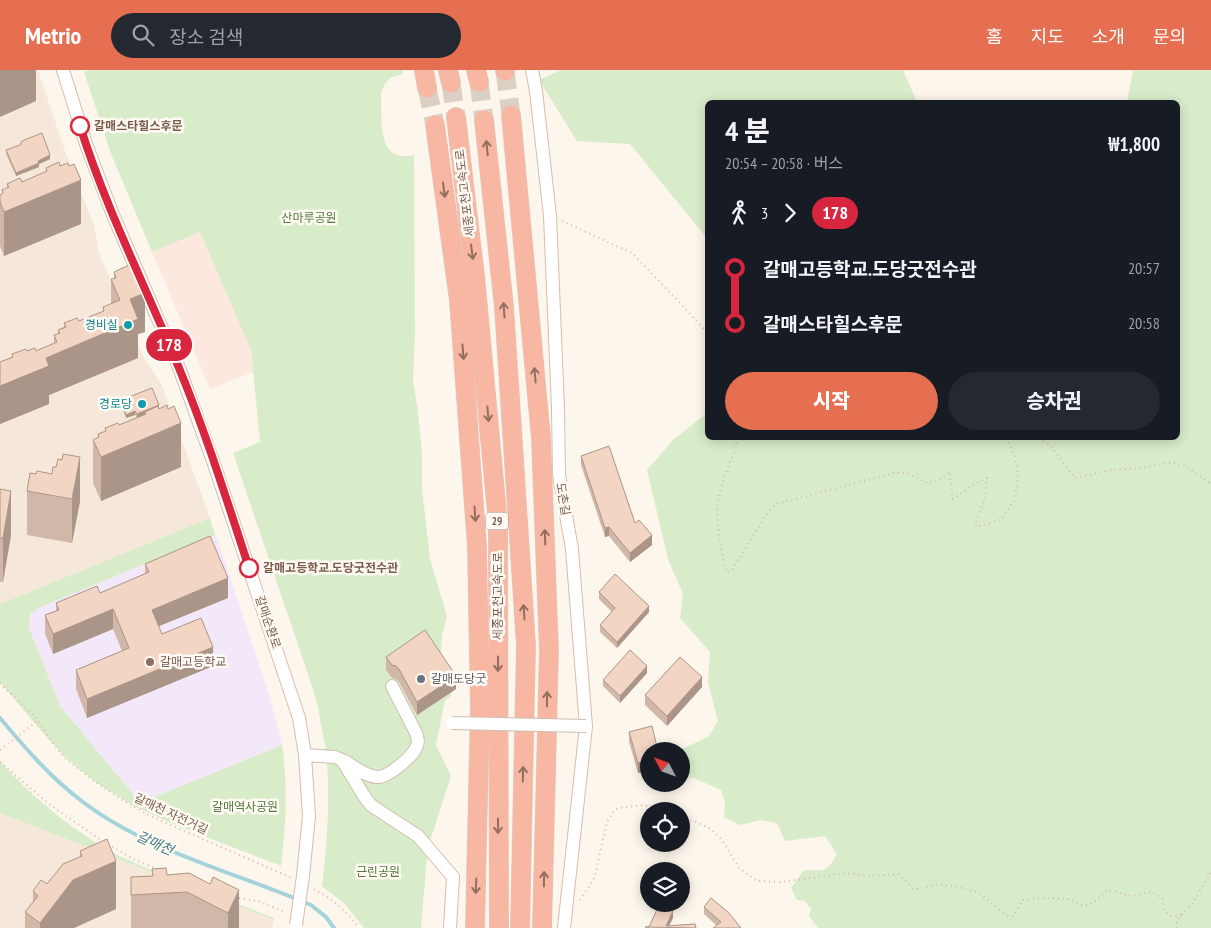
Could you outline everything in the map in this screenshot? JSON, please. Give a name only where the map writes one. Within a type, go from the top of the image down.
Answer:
[{"type":"highway","points":[[511,116],[541,438],[548,651],[542,928]]},
{"type":"highway","name":"세종포천고속도로","points":[[456,117],[475,276],[498,524],[498,928]]},
{"type":"highway","name":"세종포천고속도로","points":[[484,120],[504,307],[526,645],[520,928]]},
{"type":"highway","points":[[435,125],[459,300],[477,547],[480,707],[474,928]]},
{"type":"street","name":"갈매순환로","points":[[63,70],[86,144],[113,215],[180,370],[214,464],[299,718],[305,755],[309,816],[300,879],[296,927]]},
{"type":"street","name":"도촌길","points":[[532,70],[550,219],[558,474],[572,549],[586,726],[565,924]]},
{"type":"street","points":[[305,755],[335,757],[370,776],[380,777],[400,765],[416,748],[418,741],[416,733],[392,686]]},
{"type":"street","points":[[452,723],[586,726]]},
{"type":"street","points":[[342,760],[372,806],[418,836],[453,877],[450,928]]},
{"type":"path","points":[[550,219],[562,220],[632,253],[705,331]]},
{"type":"path","points":[[736,440],[737,444],[717,505],[726,572],[732,570],[768,512],[776,504],[894,473],[907,473],[928,483],[939,480],[948,471],[953,500],[976,483],[987,478],[985,498],[975,525],[977,527],[1002,519],[1015,499],[1018,474],[1008,440]]},
{"type":"path","points":[[1042,440],[1050,445],[1074,478],[1110,470],[1142,468],[1171,462],[1186,466],[1211,484]]},
{"type":"path","name":"갈매천 자전거길","points":[[0,683],[38,720],[54,745],[66,759],[116,796],[150,816],[300,879]]},
{"type":"path","points":[[0,750],[38,720]]},
{"type":"path","points":[[0,762],[50,805],[92,835],[133,859],[160,870]]},
{"type":"path","points":[[565,924],[594,878],[607,822],[612,813],[618,808],[640,805]]},
{"type":"path","points":[[690,820],[711,829],[722,840],[739,868],[757,881],[781,882],[846,873],[869,876],[899,874],[913,889],[938,884],[977,892],[1008,916],[1013,916],[1023,900],[1071,898],[1079,905],[1084,906],[1094,903],[1106,890],[1116,891],[1129,896],[1151,892],[1162,898],[1165,912],[1176,917],[1181,915]]},
{"type":"path","points":[[1177,928],[1176,924],[1181,915],[1192,903],[1211,872]]},
{"type":"path","points":[[314,890],[330,898],[352,918],[359,928]]},
{"type":"path","points":[[234,897],[261,902],[285,912]]},
{"type":"shaded area","points":[[0,70],[38,70],[65,151],[94,226],[99,253],[145,360],[161,383],[210,518],[0,604]]},
{"type":"shaded area","points":[[200,232],[251,350],[253,372],[210,389],[152,252]]},
{"type":"shaded area","name":"갈매고등학교","points":[[216,535],[269,694],[282,745],[152,798],[142,799],[132,793],[60,706],[29,628],[29,619],[33,611],[39,607]]},
{"type":"shaded area","points":[[0,813],[274,920],[272,928],[0,928]]},
{"type":"green space","name":"산마루공원","points":[[89,70],[403,70],[402,75],[394,76],[388,80],[382,90],[382,127],[387,147],[393,153],[402,156],[414,155],[415,332],[413,380],[422,453],[422,488],[430,559],[447,616],[442,635],[440,668],[452,684],[451,696],[445,700],[436,745],[451,776],[430,841],[379,805],[370,797],[359,779],[386,780],[400,771],[414,758],[422,744],[423,738],[397,685],[387,688],[413,737],[411,747],[400,760],[388,769],[379,772],[370,771],[347,757],[326,751],[317,703],[310,680],[233,453],[260,442],[251,350],[200,232],[152,252],[110,151],[84,72]]},
{"type":"green space","points":[[561,70],[903,70],[916,100],[705,100],[705,236],[630,144],[577,141],[539,80]]},
{"type":"green space","points":[[1133,70],[1211,70],[1211,928],[818,928],[809,916],[811,909],[805,901],[797,900],[791,888],[804,870],[824,870],[831,864],[837,854],[825,836],[785,841],[777,823],[761,820],[740,825],[724,817],[725,803],[721,790],[690,778],[690,746],[709,736],[718,721],[708,682],[710,652],[680,618],[683,594],[668,559],[647,470],[674,439],[705,415],[705,440],[1180,440],[1180,100],[1127,100]]},
{"type":"green space","name":"갈매역사공원","points":[[210,518],[215,535],[38,608],[30,615],[29,628],[60,706],[132,793],[139,798],[152,798],[282,745],[286,806],[281,866],[173,824],[134,806],[98,784],[65,757],[0,682],[0,604]]},
{"type":"green space","points":[[0,761],[50,810],[108,850],[145,867],[274,918],[274,920],[0,813]]},
{"type":"green space","name":"근린공원","points":[[327,762],[336,763],[415,841],[427,856],[421,928],[364,928],[345,904],[322,886],[328,824]]},
{"type":"building","points":[[42,133],[50,155],[38,161],[39,163],[16,173],[6,150]]},
{"type":"building","points":[[59,162],[60,166],[68,163],[69,166],[74,164],[81,180],[4,212],[0,202],[0,195],[3,193],[2,190],[9,187],[7,184],[20,178],[22,182],[47,171],[46,168]]},
{"type":"building","points":[[132,262],[145,293],[130,299],[138,319],[46,358],[49,366],[0,386],[0,362],[13,357],[12,354],[26,349],[27,351],[35,348],[36,351],[57,342],[54,335],[60,333],[58,330],[66,327],[64,323],[77,318],[79,321],[104,311],[103,307],[120,300],[111,279],[116,278],[114,272]]},
{"type":"building","name":"경로당","points":[[152,388],[159,405],[137,414],[135,411],[126,415],[121,403],[130,399],[129,397]]},
{"type":"building","points":[[167,405],[168,409],[174,406],[181,423],[101,457],[93,440],[99,437],[98,434],[106,431],[105,428],[118,423],[119,425],[146,414],[145,412],[158,406],[159,409]]},
{"type":"building","points":[[609,446],[635,523],[639,520],[652,535],[630,553],[609,527],[605,528],[581,456]]},
{"type":"building","points":[[63,454],[80,457],[72,499],[27,491],[30,473],[36,474],[37,471],[52,474],[53,467],[56,467],[58,459],[62,460]]},
{"type":"building","points":[[0,489],[11,491],[3,538],[0,538]]},
{"type":"building","points":[[210,536],[228,578],[152,610],[162,634],[201,618],[213,647],[87,699],[76,670],[129,648],[113,609],[53,634],[45,615],[59,610],[56,603],[97,586],[100,593],[149,572],[145,564]]},
{"type":"building","points":[[615,574],[649,606],[617,642],[600,625],[615,608],[599,592]]},
{"type":"building","name":"갈매도당굿","points":[[425,630],[456,676],[417,702],[399,669],[392,665],[386,657]]},
{"type":"building","points":[[630,650],[647,666],[620,696],[603,680]]},
{"type":"building","points":[[680,657],[702,677],[667,716],[645,695]]},
{"type":"building","points":[[652,726],[656,742],[640,742],[640,762],[638,763],[629,732]]},
{"type":"building","points":[[107,839],[116,861],[73,880],[40,923],[25,912],[38,896],[33,891],[41,880],[47,884],[63,864],[82,856],[80,851]]},
{"type":"building","points":[[166,868],[167,875],[189,873],[210,884],[213,877],[239,890],[228,913],[187,892],[131,895],[131,877],[153,876],[152,869]]},
{"type":"building","points":[[711,898],[729,913],[741,928],[713,928],[721,922],[704,907]]},
{"type":"building","points":[[656,912],[673,912],[666,926],[695,924],[696,928],[645,927],[649,927]]},
{"type":"waterway","name":"갈매천","points":[[0,718],[49,773],[83,802],[108,819],[164,848],[311,905],[326,917],[334,928]]},
{"type":"tunnel","points":[[505,71],[511,115]]},
{"type":"tunnel","points":[[479,82],[484,120]]},
{"type":"tunnel","points":[[451,83],[456,117]]},
{"type":"tunnel","points":[[427,88],[435,125]]},
{"type":"bus line","name":"178","points":[[80,126],[113,215],[180,370],[249,568]]},
{"type":"place","name":"갈매스타힐스후문","points":[[80,126]]},
{"type":"place","name":"경비실","points":[[128,325]]},
{"type":"place","name":"경로당","points":[[142,404]]},
{"type":"place","name":"갈매고등학교.도당굿전수관","points":[[249,568]]},
{"type":"place","name":"갈매고등학교","points":[[150,662]]},
{"type":"place","name":"갈매도당굿","points":[[421,679]]}]
